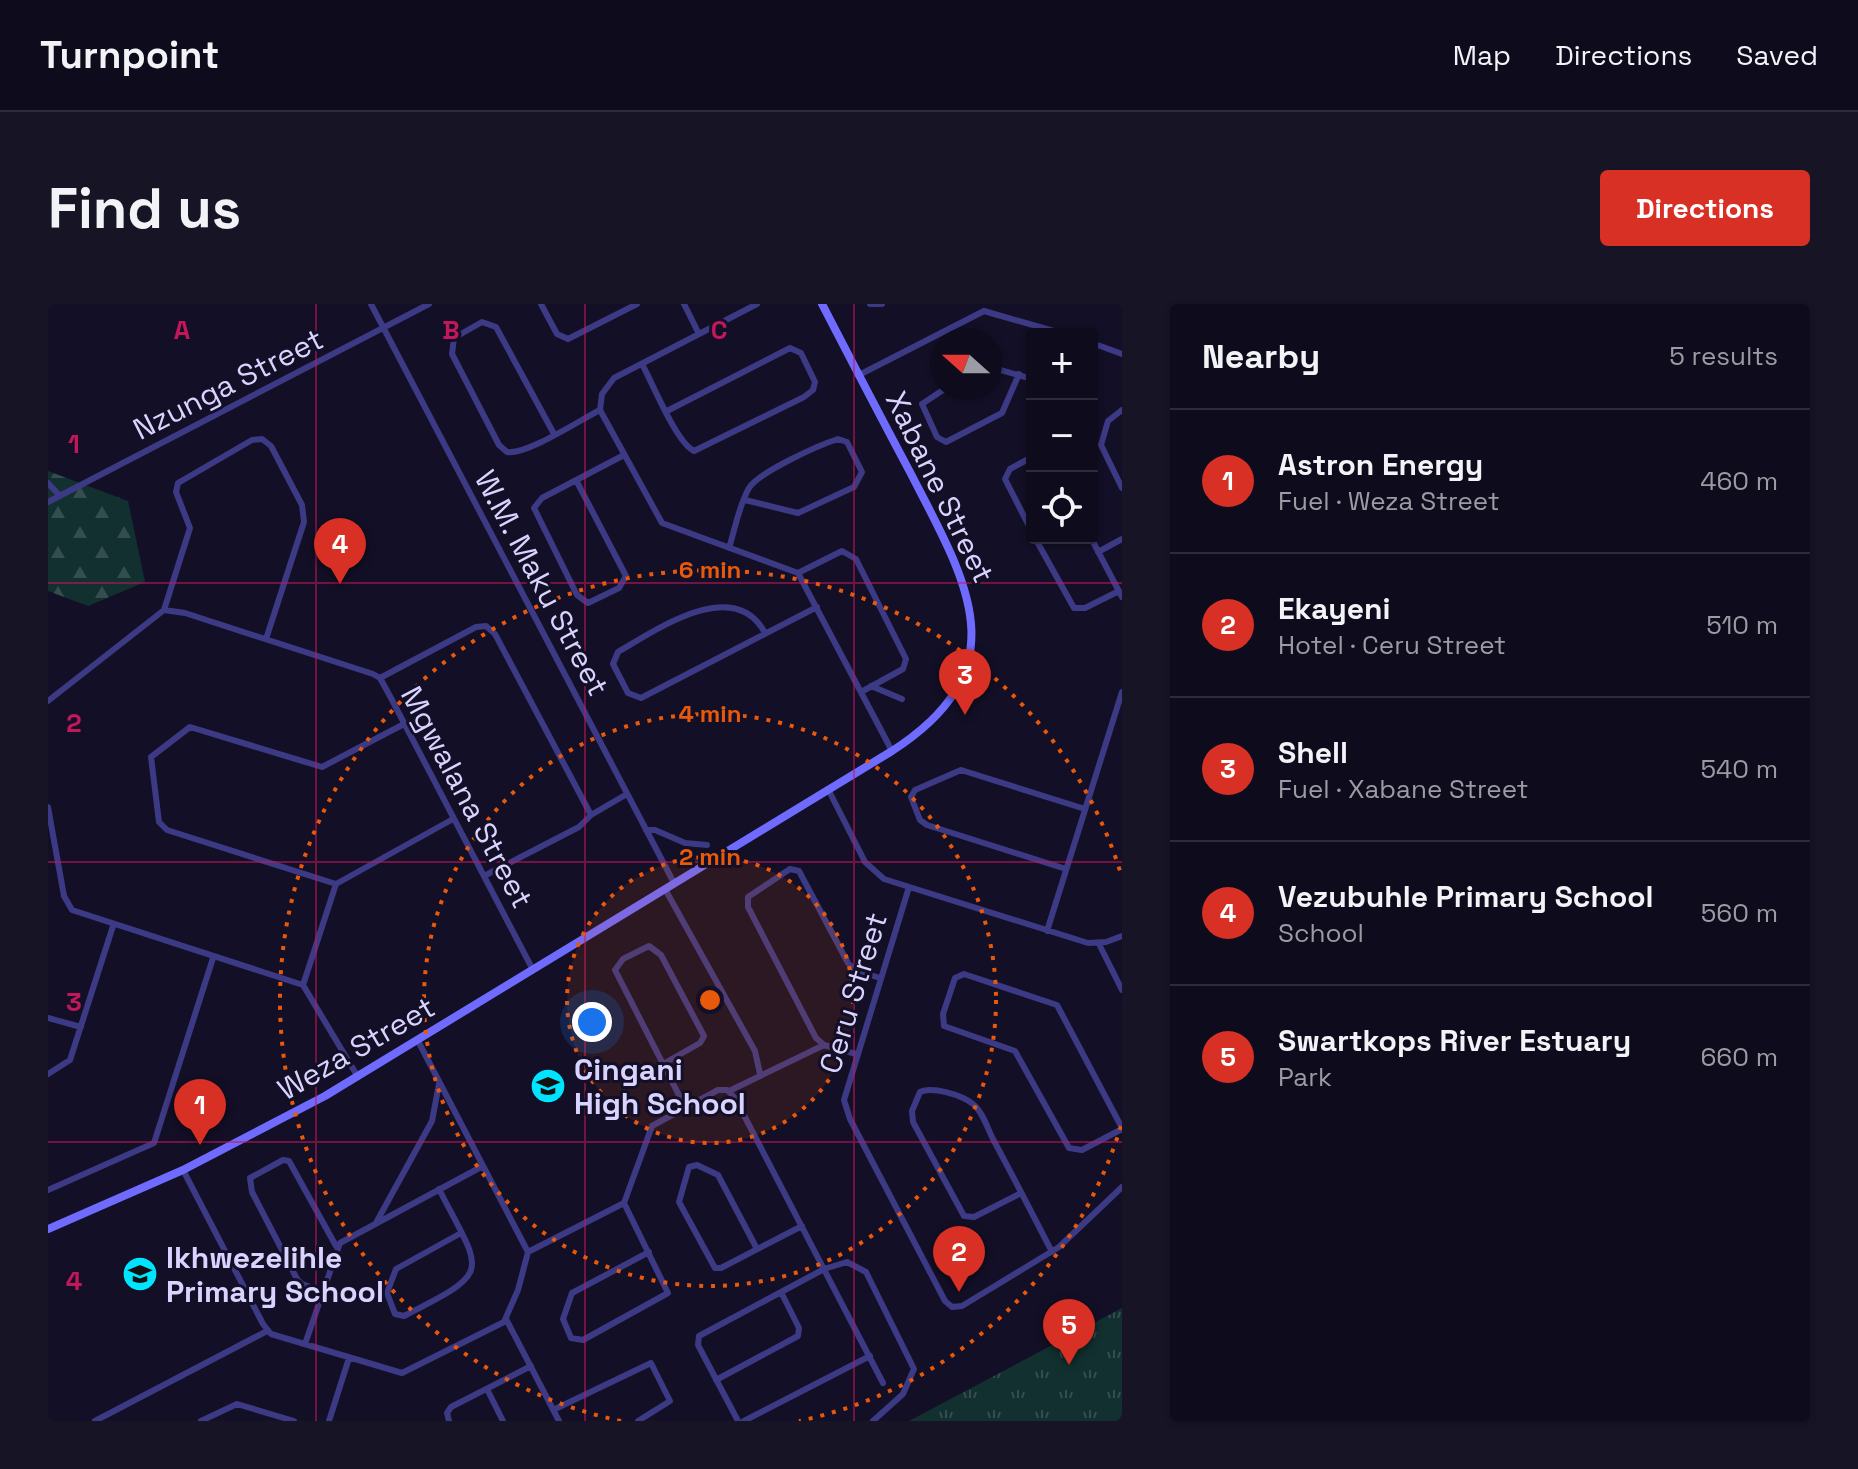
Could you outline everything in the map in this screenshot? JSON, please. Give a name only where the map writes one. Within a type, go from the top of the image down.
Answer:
[{"type":"street","name":"W.M. Maku Street","points":[[371,304],[674,883]]},
{"type":"street","name":"Nzunga Street","points":[[48,502],[429,304]]},
{"type":"street","points":[[541,304],[557,334],[568,339],[637,304]]},
{"type":"street","points":[[684,304],[699,334]]},
{"type":"street","points":[[757,304],[609,382],[602,394],[600,410],[662,523],[798,573],[892,751]]},
{"type":"street","name":"Xabane Street","points":[[674,883],[892,751],[927,726],[952,696],[969,655],[971,613],[962,574],[822,304]]},
{"type":"street","points":[[870,304],[882,304]]},
{"type":"street","points":[[859,375],[982,308],[1045,328]]},
{"type":"street","points":[[554,434],[496,327],[482,322],[454,338],[452,354],[504,451],[514,453],[554,434],[600,410]]},
{"type":"street","points":[[1098,345],[1122,354]]},
{"type":"street","points":[[642,364],[667,411],[687,447],[699,451],[804,397],[815,382],[801,353],[790,348],[667,411]]},
{"type":"street","points":[[1002,370],[1026,377]]},
{"type":"street","points":[[930,399],[922,404],[937,437],[946,442],[1002,413],[1019,374]]},
{"type":"street","points":[[1122,410],[1108,421],[1101,445],[1122,488]]},
{"type":"street","points":[[48,701],[164,610],[190,528],[176,492],[178,483],[252,440],[262,439],[271,446],[304,512],[301,532],[266,639]]},
{"type":"street","points":[[729,548],[745,500],[759,478],[838,439],[847,442],[862,472],[854,487],[798,513],[745,500]]},
{"type":"street","points":[[576,480],[626,576],[619,588],[588,603],[580,599],[534,513],[538,500],[576,480],[624,455]]},
{"type":"street","points":[[1026,460],[1010,469],[1005,479],[1026,520]]},
{"type":"street","points":[[48,483],[60,496]]},
{"type":"street","points":[[1098,552],[1122,539]]},
{"type":"street","points":[[1038,544],[1074,608],[1085,608],[1120,594],[1094,544]]},
{"type":"street","points":[[798,573],[842,551],[856,559],[906,659],[903,669],[861,692]]},
{"type":"street","points":[[765,633],[752,617],[709,606],[618,652],[613,664],[628,693],[641,698],[817,607]]},
{"type":"street","name":"Mgwalana Street","points":[[164,610],[266,639],[380,678],[533,970]]},
{"type":"street","points":[[380,678],[476,627],[490,628],[591,815]]},
{"type":"street","points":[[871,686],[902,699]]},
{"type":"street","points":[[1047,931],[1122,692]]},
{"type":"street","points":[[336,884],[167,830],[159,822],[151,757],[190,727],[322,767],[404,724]]},
{"type":"street","points":[[1066,869],[924,824],[911,797],[915,790],[961,770],[1085,809]]},
{"type":"street","points":[[828,789],[873,872],[909,887],[1047,931],[1099,944],[1122,936]]},
{"type":"street","points":[[484,876],[579,827],[591,815],[627,794]]},
{"type":"street","points":[[48,807],[65,901],[78,914],[303,985],[358,1077]]},
{"type":"street","points":[[303,985],[336,884],[453,819]]},
{"type":"street","points":[[646,830],[655,830],[685,843],[707,845]]},
{"type":"street","points":[[856,1054],[824,1045],[816,1038],[748,907],[749,894],[790,869],[799,871],[848,963],[855,970],[880,978]]},
{"type":"street","name":"Weza Street","points":[[48,1229],[183,1170],[358,1077],[674,883]]},
{"type":"street","name":"Ceru Street","points":[[909,887],[845,1090],[847,1111],[949,1305],[962,1306],[1052,1252],[1122,1187]]},
{"type":"street","points":[[665,889],[755,1051],[760,1074]]},
{"type":"street","points":[[48,1074],[70,1060],[113,926]]},
{"type":"street","points":[[1099,944],[1122,990]]},
{"type":"street","points":[[663,1064],[700,1043],[704,1036],[661,955],[649,946],[623,959],[615,970],[663,1064],[685,1107]]},
{"type":"street","points":[[48,1190],[154,1143],[213,958]]},
{"type":"street","points":[[964,974],[1057,1005],[1122,1128],[1082,1150],[1069,1148],[1015,1051],[944,1026],[943,1014],[955,978],[964,974]]},
{"type":"street","points":[[48,1018],[81,1027]]},
{"type":"street","points":[[418,1041],[528,1252]]},
{"type":"street","points":[[183,1170],[267,1331],[349,1358],[405,1372],[506,1319],[528,1252],[624,1203],[649,1130],[718,1090],[729,1091],[760,1074],[781,1069],[824,1045]]},
{"type":"street","points":[[377,1221],[432,1121],[439,1082]]},
{"type":"street","points":[[1021,1193],[974,1217],[964,1216],[913,1122],[912,1111],[920,1092],[933,1089],[974,1105],[1021,1193],[1052,1252]]},
{"type":"street","points":[[729,1091],[883,1383]]},
{"type":"street","points":[[322,1291],[297,1279],[252,1192],[250,1178],[283,1160],[289,1161],[336,1246]]},
{"type":"street","points":[[757,1249],[718,1175],[697,1165],[689,1167],[679,1202],[711,1265],[720,1268],[802,1226]]},
{"type":"street","points":[[305,1344],[336,1246],[483,1166]]},
{"type":"street","points":[[439,1189],[461,1233],[473,1258],[467,1280],[404,1316],[396,1315],[387,1293],[396,1269],[461,1233]]},
{"type":"street","points":[[624,1203],[649,1252],[668,1290],[667,1296],[583,1340],[571,1338],[563,1319],[572,1293],[649,1252]]},
{"type":"street","points":[[870,1356],[741,1421],[698,1345],[698,1337],[824,1269],[847,1262],[866,1272],[914,1369],[903,1394],[873,1421]]},
{"type":"street","points":[[716,1380],[798,1336],[799,1328],[781,1292]]},
{"type":"street","points":[[506,1319],[559,1421]]},
{"type":"street","points":[[95,1421],[267,1331]]},
{"type":"street","points":[[329,1421],[349,1358]]},
{"type":"street","points":[[553,1410],[651,1363],[670,1401],[638,1421]]},
{"type":"street","points":[[449,1421],[449,1409],[531,1366]]},
{"type":"street","points":[[487,1389],[503,1421]]},
{"type":"street","points":[[201,1421],[237,1404],[278,1419],[294,1421]]},
{"type":"green space","points":[[48,471],[128,501],[145,582],[88,606],[48,591]]},
{"type":"green space","points":[[1122,1308],[1122,1421],[909,1421]]},
{"type":"place","name":"Vezubuhle Primary School","points":[[340,584]]},
{"type":"place","name":"Shell","points":[[965,715]]},
{"type":"place","name":"Cingani High School","points":[[548,1086]]},
{"type":"place","name":"Astron Energy","points":[[200,1145]]},
{"type":"place","name":"Ikhwezelihle Primary School","points":[[140,1274]]},
{"type":"place","name":"Ekayeni","points":[[959,1292]]},
{"type":"place","name":"Swartkops River Estuary","points":[[1069,1365]]}]
